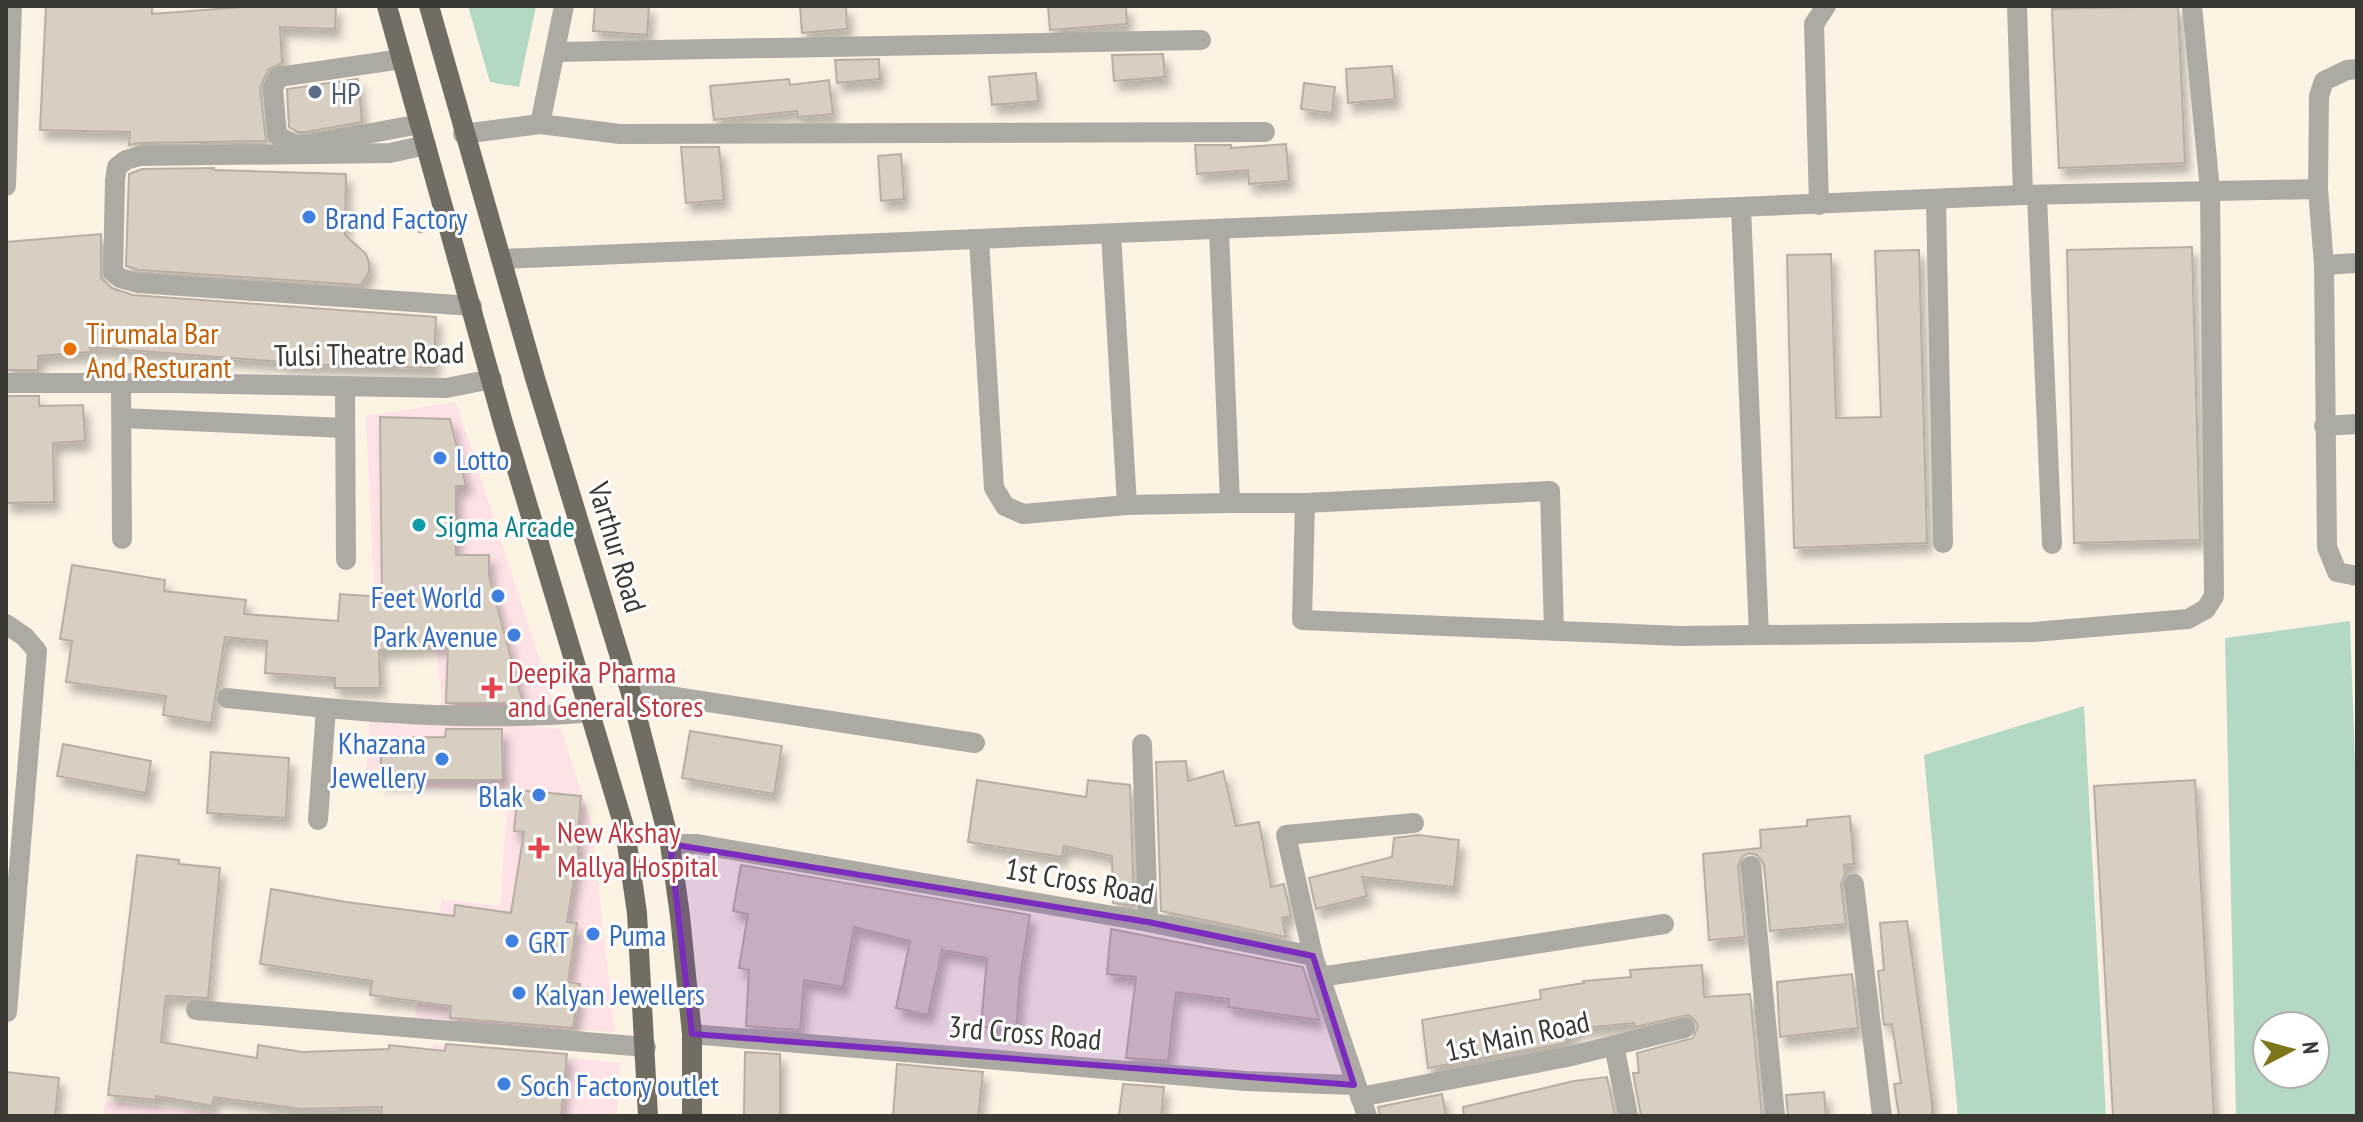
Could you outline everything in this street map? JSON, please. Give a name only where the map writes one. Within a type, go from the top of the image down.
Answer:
[{"type":"main road","points":[[387,6],[492,379],[625,830],[637,913],[648,1116]]},
{"type":"main road","name":"Varthur Road","points":[[429,6],[463,134],[630,690],[670,844],[692,1034],[692,1116]]},
{"type":"street","points":[[6,186],[12,6]]},
{"type":"street","points":[[540,124],[564,6]]},
{"type":"street","points":[[1819,205],[1814,24],[1826,6]]},
{"type":"street","points":[[2017,6],[2052,544]]},
{"type":"street","points":[[1305,503],[1302,620],[1680,636],[2034,632],[2188,619],[2206,609],[2214,596],[2210,190],[2192,6]]},
{"type":"street","points":[[555,52],[1201,40]]},
{"type":"street","points":[[402,59],[279,77],[273,88],[277,135],[294,145],[307,145],[420,124]]},
{"type":"street","points":[[2357,69],[2347,70],[2324,81],[2319,96],[2318,189],[2324,265],[2327,547],[2337,572],[2357,576]]},
{"type":"street","points":[[463,134],[540,124],[620,134],[1265,132]]},
{"type":"street","points":[[426,145],[390,153],[140,156],[126,160],[117,167],[115,180],[113,272],[120,278],[137,283],[472,306]]},
{"type":"street","points":[[501,259],[2030,196],[2318,189]]},
{"type":"street","points":[[1936,200],[1943,543]]},
{"type":"street","points":[[1741,208],[1759,635]]},
{"type":"street","points":[[1219,230],[1230,503]]},
{"type":"street","points":[[1111,234],[1127,505]]},
{"type":"street","points":[[979,240],[994,488],[1005,506],[1023,514],[1127,505],[1305,503],[1550,491],[1554,630]]},
{"type":"street","points":[[2324,265],[2357,263]]},
{"type":"street","name":"Tulsi Theatre Road","points":[[6,383],[446,388],[492,379]]},
{"type":"street","points":[[121,383],[122,539]]},
{"type":"street","points":[[345,387],[346,560]]},
{"type":"street","points":[[122,418],[345,428]]},
{"type":"street","points":[[2324,426],[2357,424]]},
{"type":"street","points":[[6,624],[25,637],[37,651],[7,1012]]},
{"type":"street","points":[[630,690],[975,743]]},
{"type":"street","points":[[227,698],[426,717],[543,716],[592,712]]},
{"type":"street","points":[[318,820],[326,708]]},
{"type":"street","points":[[1142,744],[1148,922]]},
{"type":"street","points":[[1360,1099],[1313,956],[1286,835],[1414,823]]},
{"type":"street","name":"1st Cross Road","points":[[670,844],[697,844],[1148,922],[1313,956]]},
{"type":"street","points":[[1751,866],[1775,1116]]},
{"type":"street","points":[[1854,884],[1882,1116]]},
{"type":"street","points":[[1320,977],[1664,924]]},
{"type":"street","points":[[196,1010],[646,1047]]},
{"type":"street","name":"1st Main Road","points":[[1360,1099],[1567,1057],[1685,1028]]},
{"type":"street","name":"3rd Cross Road","points":[[692,1034],[1246,1081],[1360,1099]]},
{"type":"street","points":[[1614,1045],[1628,1116]]},
{"type":"path","points":[[418,222],[421,233]]},
{"type":"highlighted area","points":[[670,844],[1148,922],[1313,956],[1354,1085],[692,1034]]},
{"type":"shaded area","points":[[456,402],[555,707],[443,714],[431,601],[377,594],[374,586],[366,416]]},
{"type":"shaded area","points":[[370,721],[501,723],[561,729],[591,823],[615,1032],[414,1020],[442,899],[500,906],[508,790],[365,787]]},
{"type":"shaded area","points":[[433,1044],[620,1063],[617,1116],[427,1116]]},
{"type":"shaded area","points":[[105,1101],[246,1116],[103,1116]]},
{"type":"green space","points":[[468,6],[536,6],[519,87],[490,82]]},
{"type":"green space","points":[[2350,621],[2357,822],[2357,1116],[2236,1116],[2225,638]]},
{"type":"green space","points":[[2084,706],[2106,1116],[1958,1116],[1924,755]]},
{"type":"building","points":[[46,6],[152,6],[152,14],[256,6],[336,6],[335,29],[280,27],[282,63],[268,70],[260,88],[266,141],[129,145],[130,132],[40,130]]},
{"type":"building","points":[[595,6],[649,6],[647,35],[593,31]]},
{"type":"building","points":[[800,6],[846,6],[847,29],[802,33]]},
{"type":"building","points":[[1048,6],[1126,6],[1127,24],[1050,30]]},
{"type":"building","points":[[2178,6],[2185,163],[2059,168],[2052,9]]},
{"type":"building","points":[[1163,54],[1165,77],[1114,81],[1112,55]]},
{"type":"building","points":[[879,59],[880,79],[837,83],[835,60]]},
{"type":"building","points":[[1392,66],[1395,99],[1348,103],[1346,69]]},
{"type":"building","points":[[1036,73],[1038,101],[992,105],[989,77]]},
{"type":"building","points":[[358,79],[362,122],[306,132],[289,127],[287,89]]},
{"type":"building","points":[[789,79],[790,85],[829,80],[833,114],[798,117],[797,111],[714,120],[710,86]]},
{"type":"building","points":[[1304,83],[1335,87],[1332,113],[1301,109]]},
{"type":"building","points":[[1286,144],[1289,181],[1249,184],[1248,170],[1197,174],[1195,145],[1231,145],[1231,148]]},
{"type":"building","points":[[681,147],[719,147],[724,200],[686,203]]},
{"type":"building","points":[[901,154],[904,199],[881,201],[878,156]]},
{"type":"building","points":[[214,168],[346,174],[345,235],[366,254],[369,263],[369,272],[361,285],[139,270],[126,266],[129,174],[142,169]]},
{"type":"building","points":[[101,234],[101,278],[112,288],[133,295],[436,317],[434,368],[282,364],[90,347],[91,352],[38,356],[38,370],[6,370],[6,242]]},
{"type":"building","points":[[2192,247],[2200,540],[2074,543],[2067,250]]},
{"type":"building","points":[[1919,250],[1927,543],[1794,548],[1787,255],[1831,254],[1836,418],[1881,417],[1875,251]]},
{"type":"building","points":[[6,396],[39,396],[39,406],[83,405],[85,441],[53,443],[54,502],[6,503]]},
{"type":"building","points":[[380,417],[450,419],[466,486],[456,486],[456,555],[489,555],[489,576],[523,703],[446,703],[448,645],[379,650],[380,688],[335,688],[335,678],[265,673],[267,641],[225,637],[211,723],[163,715],[166,696],[66,682],[72,641],[60,639],[72,565],[165,580],[164,591],[246,600],[244,614],[338,621],[340,594],[382,597]]},
{"type":"building","name":"Khazana Jewellery","points":[[446,729],[502,729],[503,780],[381,780],[381,738],[445,737]]},
{"type":"building","points":[[690,731],[782,746],[774,794],[682,778]]},
{"type":"building","points":[[63,744],[151,761],[146,793],[57,776]]},
{"type":"building","points":[[211,752],[289,758],[286,818],[207,813]]},
{"type":"building","points":[[1186,761],[1188,781],[1223,771],[1236,826],[1259,822],[1271,887],[1284,884],[1291,916],[1282,918],[1286,937],[1161,911],[1156,762]]},
{"type":"building","points":[[977,780],[1086,797],[1088,780],[1130,785],[1134,906],[1113,903],[1112,856],[1064,846],[1062,857],[968,842]]},
{"type":"building","points":[[2195,780],[2214,1116],[2113,1116],[2094,786]]},
{"type":"building","points":[[518,790],[581,796],[579,847],[567,922],[577,923],[568,982],[580,984],[573,1028],[450,1018],[451,1006],[370,995],[372,981],[260,964],[271,889],[454,916],[455,905],[511,913],[524,832],[514,831]]},
{"type":"building","points":[[1850,816],[1854,864],[1844,865],[1841,885],[1846,924],[1770,931],[1764,864],[1757,855],[1749,853],[1743,856],[1738,866],[1745,937],[1709,940],[1703,854],[1761,848],[1760,830],[1807,826],[1807,820]]},
{"type":"building","points":[[1418,835],[1459,840],[1454,887],[1362,877],[1367,896],[1316,909],[1309,878],[1392,857],[1394,838]]},
{"type":"building","points":[[137,855],[220,868],[208,998],[166,996],[161,1042],[257,1058],[258,1045],[302,1052],[389,1049],[389,1045],[445,1051],[446,1044],[567,1054],[561,1116],[381,1116],[382,1107],[300,1109],[214,1097],[212,1106],[156,1096],[156,1100],[108,1095]]},
{"type":"building","points":[[741,865],[1030,915],[1020,977],[1016,1033],[981,1026],[987,958],[942,950],[928,1015],[896,1008],[910,941],[854,927],[843,987],[804,980],[800,1030],[746,1026],[749,970],[739,968],[748,914],[733,911]]},
{"type":"building","points":[[1907,921],[1932,1116],[1899,1116],[1894,1084],[1901,1083],[1892,1024],[1884,1025],[1878,971],[1884,970],[1880,923]]},
{"type":"building","points":[[1111,929],[1303,967],[1319,1020],[1228,1007],[1229,999],[1176,992],[1168,1061],[1126,1058],[1136,977],[1107,974]]},
{"type":"building","points":[[1702,965],[1704,997],[1750,994],[1762,1116],[1641,1116],[1633,1073],[1639,1073],[1637,1053],[1693,1038],[1698,1026],[1688,1015],[1635,1027],[1634,1023],[1575,1029],[1576,1034],[1566,1036],[1567,1043],[1428,1068],[1422,1020],[1541,999],[1540,990],[1583,981],[1631,977],[1630,970]]},
{"type":"building","points":[[1852,974],[1858,1028],[1780,1037],[1777,982]]},
{"type":"building","points":[[745,1052],[780,1054],[780,1116],[744,1116]]},
{"type":"building","points":[[897,1064],[983,1072],[978,1116],[893,1116]]},
{"type":"building","points":[[6,1072],[59,1078],[55,1116],[6,1116]]},
{"type":"building","points":[[1607,1077],[1615,1115],[1464,1116],[1463,1107],[1574,1081]]},
{"type":"building","points":[[1123,1084],[1164,1087],[1161,1116],[1119,1116]]},
{"type":"building","points":[[1824,1092],[1826,1116],[1788,1116],[1786,1095]]},
{"type":"building","points":[[1442,1094],[1446,1116],[1380,1116],[1378,1107]]},
{"type":"place","name":"HP","points":[[315,92]]},
{"type":"place","name":"Brand Factory","points":[[309,217]]},
{"type":"place","name":"Tirumala Bar And Resturant","points":[[70,349]]},
{"type":"place","name":"Lotto","points":[[440,458]]},
{"type":"place","name":"Sigma Arcade","points":[[419,525]]},
{"type":"place","name":"Feet World","points":[[498,596]]},
{"type":"place","name":"Park Avenue","points":[[514,635]]},
{"type":"place","name":"Deepika Pharma and General Stores","points":[[492,688]]},
{"type":"place","name":"Khazana Jewellery","points":[[442,759]]},
{"type":"place","name":"Blak","points":[[539,795]]},
{"type":"place","name":"New Akshay Mallya Hospital","points":[[539,848]]},
{"type":"place","name":"Puma","points":[[593,934]]},
{"type":"place","name":"GRT","points":[[512,941]]},
{"type":"place","name":"Kalyan Jewellers","points":[[519,993]]},
{"type":"place","name":"Soch Factory outlet","points":[[504,1084]]}]
